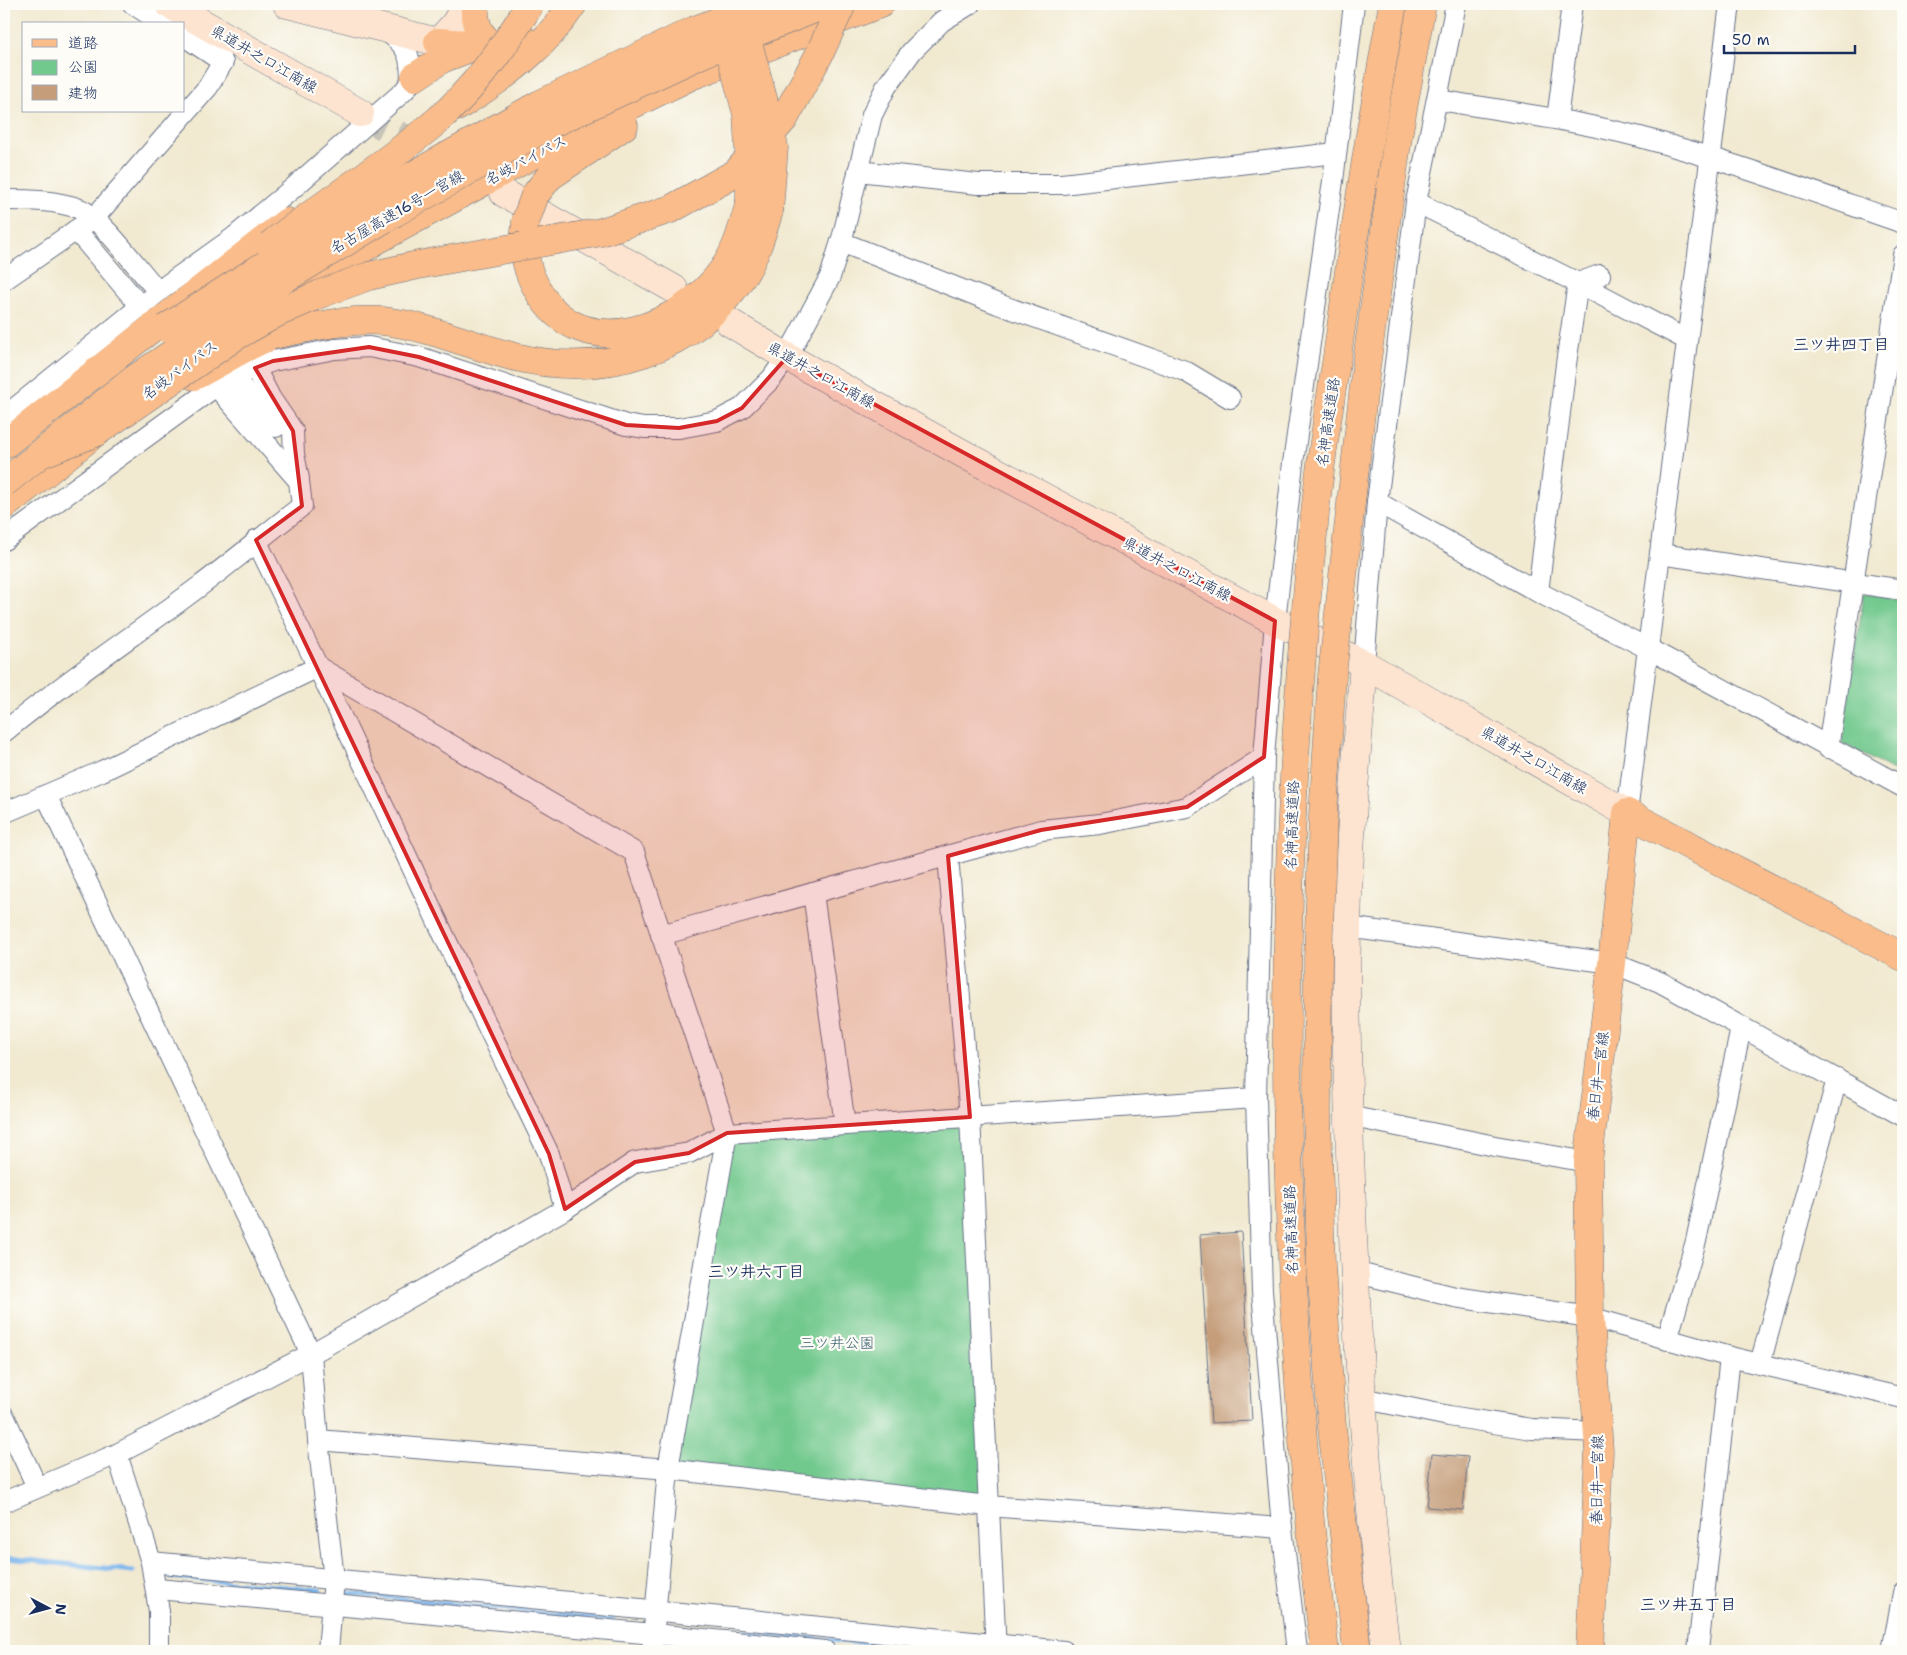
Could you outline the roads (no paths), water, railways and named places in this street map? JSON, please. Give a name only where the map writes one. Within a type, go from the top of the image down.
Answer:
[{"type":"main road","name":"県道井之口江南線","points":[[168,4],[360,113]]},
{"type":"main road","points":[[287,4],[438,42],[488,44],[511,43],[528,37],[572,5]]},
{"type":"main road","points":[[438,42],[454,25],[467,4]]},
{"type":"main road","points":[[475,4],[474,12],[478,30],[488,44]]},
{"type":"main road","points":[[4,445],[313,211],[390,157],[439,119],[480,76],[508,40],[530,4]]},
{"type":"main road","points":[[116,417],[272,336],[337,322],[383,321],[427,329],[515,357],[566,365],[612,362],[640,355],[674,340],[701,324],[722,303],[744,274],[759,243],[759,206],[750,167],[747,114],[717,4]]},
{"type":"main road","points":[[166,323],[482,125],[604,62],[737,4],[765,106],[774,147],[759,206],[722,271],[698,298],[662,322],[633,332],[618,333],[596,331],[567,322],[555,313],[546,302],[529,275],[524,258],[526,220],[535,195],[549,177],[692,76]]},
{"type":"main road","name":"名古屋高速16号一宮線","points":[[4,451],[166,323],[404,181],[540,104],[695,30],[762,4]]},
{"type":"main road","name":"名古屋高速16号一宮線","points":[[4,483],[136,378],[246,303],[394,213],[554,123],[704,53],[827,4]]},
{"type":"main road","points":[[38,455],[95,433],[236,336],[275,314],[320,294],[369,276],[418,265],[601,232],[671,209],[736,172],[784,119],[819,55],[842,4]]},
{"type":"main road","name":"名岐バイパス","points":[[4,506],[116,417],[237,328],[377,240],[562,139],[692,76],[880,4]]},
{"type":"main road","points":[[1371,121],[1367,90],[1380,4]]},
{"type":"main road","name":"名神高速道路","points":[[1325,1651],[1302,1428],[1292,1268],[1286,1110],[1286,962],[1296,735],[1315,512],[1371,121],[1393,4]]},
{"type":"main road","name":"名神高速道路","points":[[1357,1651],[1332,1427],[1321,1266],[1317,1091],[1318,958],[1323,815],[1332,676],[1366,367],[1398,136],[1422,4]]},
{"type":"main road","points":[[166,323],[289,220],[359,169],[485,89],[514,68],[546,40],[572,5]]},
{"type":"main road","points":[[413,80],[442,59],[470,47],[488,44]]},
{"type":"main road","points":[[504,194],[674,289]]},
{"type":"main road","name":"県道井之口江南線","points":[[729,322],[787,357],[963,454],[1274,621],[1364,664],[1627,813]]},
{"type":"main road","points":[[1364,664],[1353,801],[1347,927],[1348,1116],[1361,1398],[1376,1566],[1386,1651]]},
{"type":"main road","points":[[1627,813],[1903,957]]},
{"type":"main road","name":"春日井一宮線","points":[[1590,1651],[1600,1451],[1590,1317],[1588,1162],[1612,963],[1627,813]]},
{"type":"street","points":[[133,4],[161,22]]},
{"type":"street","points":[[4,540],[216,386],[255,368],[282,359],[335,349],[369,347],[419,357],[626,425],[644,428],[679,428],[717,421],[742,408],[772,378],[787,357],[830,277],[841,242],[872,115],[886,88],[912,51],[942,21],[970,4]]},
{"type":"street","points":[[1297,1651],[1282,1528],[1262,1291],[1256,1098],[1264,757],[1274,621],[1354,4]]},
{"type":"street","points":[[1364,664],[1377,502],[1416,202],[1456,4]]},
{"type":"street","points":[[1557,119],[1572,4]]},
{"type":"street","points":[[1627,813],[1730,4]]},
{"type":"street","points":[[380,27],[399,40],[408,53],[413,80]]},
{"type":"street","points":[[4,280],[97,215],[208,87],[224,62],[185,37]]},
{"type":"street","points":[[4,417],[141,306],[159,284],[233,238],[292,190],[379,114],[413,80],[438,42]]},
{"type":"street","points":[[1438,100],[1557,119],[1638,137],[1711,157],[1903,223]]},
{"type":"street","points":[[858,171],[978,184],[1062,184],[1336,153]]},
{"type":"street","points":[[4,200],[37,200],[81,209],[97,215],[159,284]]},
{"type":"street","points":[[1416,202],[1687,340]]},
{"type":"street","points":[[76,230],[141,306]]},
{"type":"street","points":[[841,242],[998,304],[1123,347],[1185,371],[1230,398]]},
{"type":"street","points":[[1828,748],[1903,255]]},
{"type":"street","points":[[1578,283],[1600,275]]},
{"type":"street","points":[[1538,592],[1566,364],[1578,283]]},
{"type":"street","points":[[4,732],[36,706],[202,584],[302,506],[294,454],[293,431],[271,399],[255,368]]},
{"type":"street","points":[[240,385],[286,438],[294,454]]},
{"type":"street","points":[[216,386],[299,481]]},
{"type":"street","points":[[1377,502],[1538,592],[1647,648],[1828,748],[1903,787]]},
{"type":"street","points":[[256,540],[549,1154],[565,1209]]},
{"type":"street","points":[[1660,554],[1903,590]]},
{"type":"street","points":[[4,813],[102,771],[318,667]]},
{"type":"street","points":[[318,667],[634,852],[727,1133],[668,1468],[653,1643]]},
{"type":"street","points":[[661,934],[1041,830],[1100,824],[1187,807],[1264,757]]},
{"type":"street","points":[[46,795],[311,1354],[318,1440],[334,1579],[328,1651]]},
{"type":"street","points":[[948,856],[970,1117],[996,1648]]},
{"type":"street","points":[[814,893],[845,1125]]},
{"type":"street","points":[[1347,927],[1612,963],[1660,982],[1903,1116]]},
{"type":"street","points":[[1667,1340],[1696,1241],[1742,1028]]},
{"type":"street","points":[[1760,1364],[1837,1079]]},
{"type":"street","points":[[4,1505],[37,1487],[116,1454],[311,1354],[565,1209],[635,1162],[690,1154],[727,1133],[1256,1098]]},
{"type":"street","points":[[1348,1116],[1495,1146],[1588,1162]]},
{"type":"street","points":[[1354,1272],[1455,1297],[1590,1317],[1730,1357],[1903,1398]]},
{"type":"street","points":[[1698,1651],[1730,1357]]},
{"type":"street","points":[[1361,1398],[1449,1416],[1532,1429],[1598,1432]]},
{"type":"street","points":[[4,1416],[37,1487]]},
{"type":"street","points":[[318,1440],[668,1468],[988,1506],[1282,1528]]},
{"type":"street","points":[[116,1454],[151,1562],[157,1589],[159,1651]]},
{"type":"street","points":[[151,1562],[656,1611],[996,1648],[1064,1651]]},
{"type":"street","points":[[157,1589],[333,1605],[653,1643],[825,1651]]},
{"type":"street","points":[[1892,1651],[1903,1593]]},
{"type":"waterway","points":[[7,1558],[133,1571]]},
{"type":"waterway","points":[[170,1577],[320,1590]]},
{"type":"waterway","points":[[345,1593],[613,1620]]},
{"type":"waterway","points":[[705,1629],[954,1651]]},
{"type":"tunnel","points":[[360,113],[461,170]]},
{"type":"district","name":"三ツ井四丁目","points":[[1841,344]]},
{"type":"district","name":"三ツ井六丁目","points":[[756,1271]]},
{"type":"district","name":"三ツ井五丁目","points":[[1688,1604]]},
{"type":"park label","name":"三ツ井公園","points":[[837,1343]]}]
